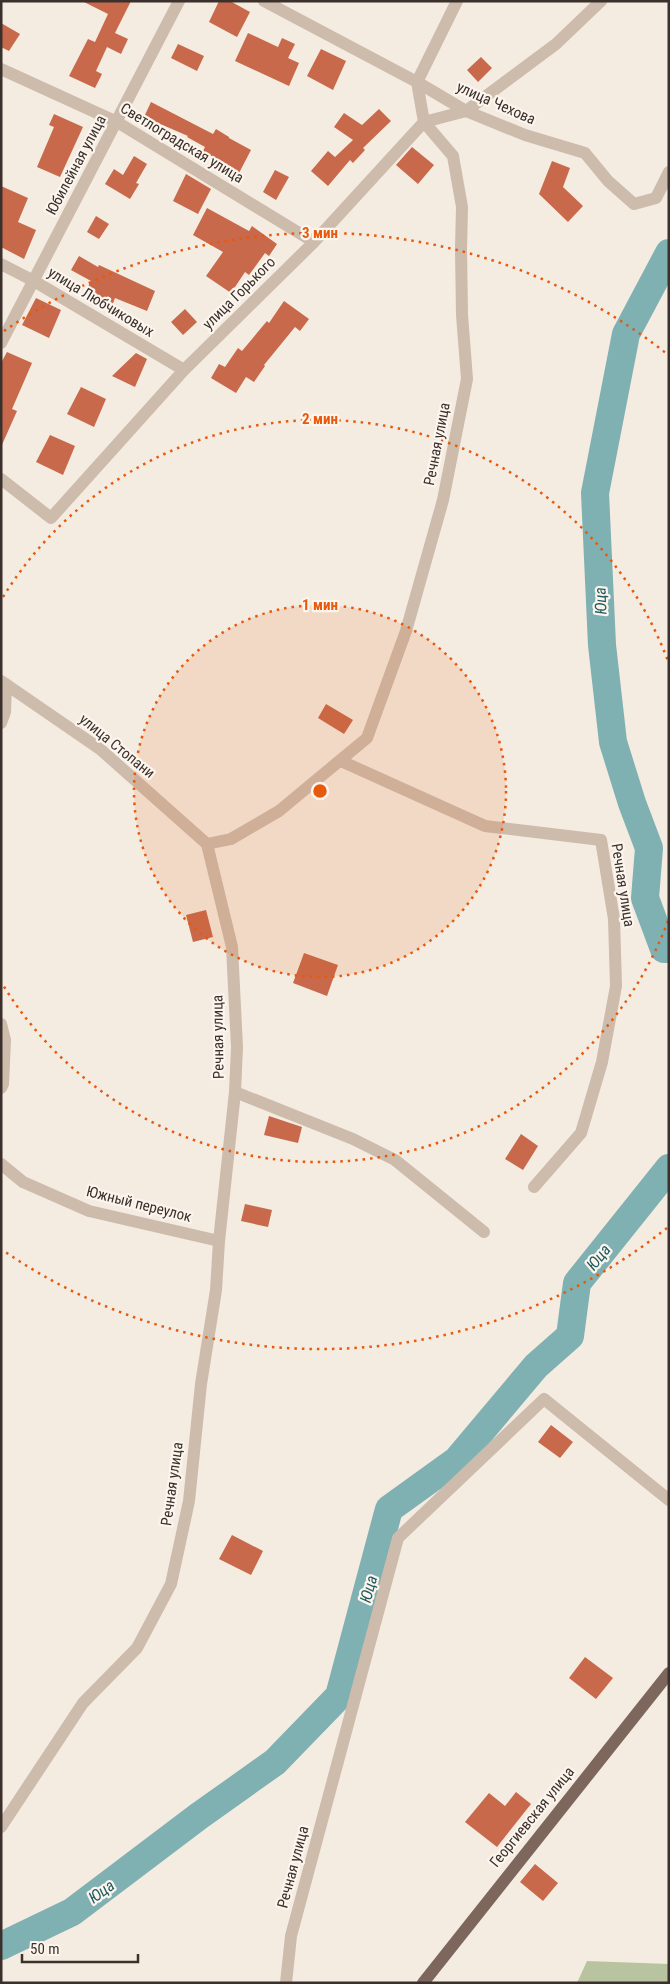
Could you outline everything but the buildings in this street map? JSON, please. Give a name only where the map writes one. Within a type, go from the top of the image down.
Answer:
[{"type":"main road","name":"Георгиевская улица","points":[[423,1983],[669,1673]]},
{"type":"street","name":"Юбилейная улица","points":[[1,343],[178,1]]},
{"type":"street","name":"улица Чехова","points":[[264,1],[417,82],[466,111],[526,135],[585,153],[608,181],[634,204],[656,198],[669,172]]},
{"type":"street","points":[[457,1],[417,82],[424,122],[466,111],[556,44],[600,1]]},
{"type":"street","name":"Светлоградская улица","points":[[1,70],[117,122],[314,242]]},
{"type":"street","name":"улица Горького","points":[[1,479],[51,518],[184,370],[314,242],[424,122]]},
{"type":"street","name":"Речная улица","points":[[1,1827],[83,1703],[137,1648],[171,1584],[189,1501],[201,1384],[216,1290],[219,1241],[235,1092],[236,1047],[232,947],[207,844],[231,839],[279,811],[367,738],[406,631],[443,500],[467,379],[462,287],[462,207],[453,156],[424,122]]},
{"type":"street","name":"улица Любчиковых","points":[[1,264],[34,281],[184,370]]},
{"type":"street","points":[[1,723],[5,712],[3,683]]},
{"type":"street","name":"улица Стопани","points":[[3,683],[100,749],[207,844]]},
{"type":"street","name":"Речная улица","points":[[341,761],[485,826],[601,840],[614,919],[616,986],[602,1062],[581,1133],[534,1188]]},
{"type":"street","points":[[1,1024],[5,1040],[4,1084],[1,1088]]},
{"type":"street","name":"Речная улица","points":[[235,1092],[353,1139],[395,1160],[484,1232]]},
{"type":"street","name":"Южный переулок","points":[[1,1164],[23,1182],[89,1211],[219,1241]]},
{"type":"street","name":"Речная улица","points":[[286,1983],[291,1936],[398,1538],[544,1399],[669,1500]]},
{"type":"green space","points":[[587,1961],[669,1964],[669,1983],[577,1983]]},
{"type":"waterway","name":"Юца","points":[[669,253],[626,334],[595,493],[602,645],[613,742],[632,803],[649,848],[645,898],[664,949],[669,949]]},
{"type":"waterway","name":"Юца","points":[[1,1946],[72,1912],[199,1816],[275,1762],[339,1696],[389,1509],[457,1460],[536,1366],[570,1336],[577,1283],[669,1168]]}]
